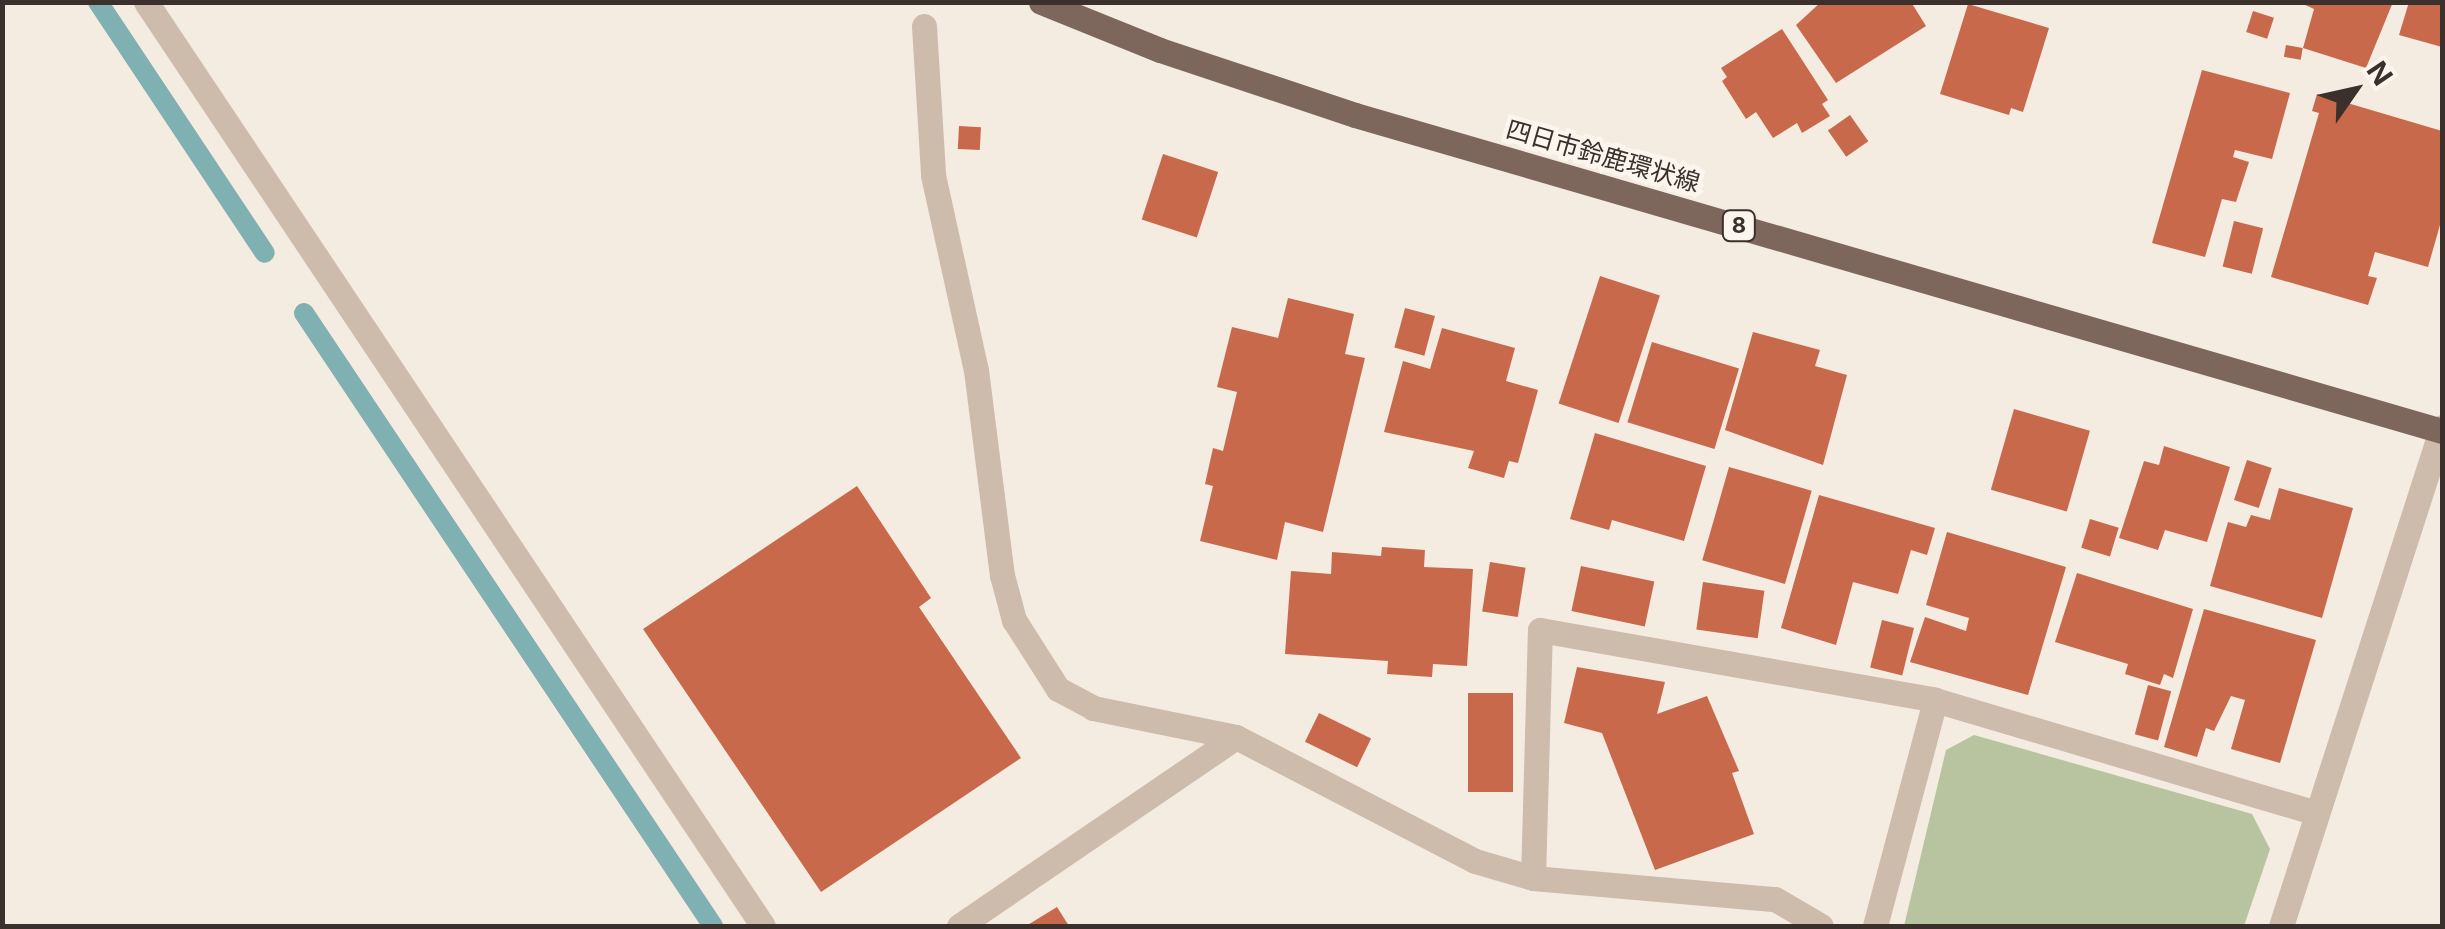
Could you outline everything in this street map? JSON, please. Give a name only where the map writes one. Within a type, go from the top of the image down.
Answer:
[{"type":"main road","name":"四日市鈴鹿環状線","points":[[1042,2],[1160,50],[1355,114],[2442,430]]},
{"type":"street","points":[[146,2],[763,926]]},
{"type":"street","points":[[924,26],[932,175],[976,370],[1002,576],[1014,620],[1058,689],[1093,708],[1236,737],[1474,861],[1533,878],[1775,898],[1821,926]]},
{"type":"street","points":[[2288,925],[2316,813],[2442,430]]},
{"type":"street","points":[[1533,878],[1540,630],[1935,700],[2316,813]]},
{"type":"street","points":[[1875,926],[1935,700]]},
{"type":"street","points":[[958,926],[1236,737]]},
{"type":"green space","points":[[1974,735],[2252,814],[2270,849],[2244,926],[1904,926],[1946,750]]},
{"type":"building","points":[[1821,2],[1911,2],[1926,26],[1836,83],[1796,25]]},
{"type":"building","points":[[2299,2],[2393,2],[2366,68],[2303,48],[2314,9]]},
{"type":"building","points":[[2409,2],[2442,2],[2442,47],[2399,35]]},
{"type":"building","points":[[1968,4],[2049,28],[2023,112],[2011,108],[2009,115],[1940,94]]},
{"type":"building","points":[[2253,11],[2274,18],[2267,39],[2246,32]]},
{"type":"building","points":[[1782,29],[1828,100],[1822,104],[1830,116],[1802,133],[1797,123],[1773,138],[1756,112],[1746,119],[1722,81],[1727,77],[1721,68]]},
{"type":"building","points":[[2286,45],[2303,48],[2301,60],[2284,57]]},
{"type":"building","points":[[2202,70],[2290,93],[2272,159],[2235,150],[2233,157],[2249,162],[2236,202],[2222,199],[2205,257],[2152,243]]},
{"type":"building","points":[[2317,94],[2442,131],[2442,218],[2428,267],[2375,252],[2368,276],[2377,278],[2368,305],[2271,277],[2319,113],[2312,111]]},
{"type":"building","points":[[1850,115],[1868,141],[1846,157],[1828,130]]},
{"type":"building","points":[[959,126],[981,127],[980,150],[958,149]]},
{"type":"building","points":[[1163,154],[1218,172],[1197,238],[1142,220]]},
{"type":"building","points":[[2234,221],[2263,228],[2252,274],[2223,267]]},
{"type":"building","points":[[1600,276],[1660,295],[1619,423],[1559,403]]},
{"type":"building","points":[[1288,298],[1354,314],[1345,354],[1365,358],[1323,532],[1285,522],[1277,560],[1200,541],[1213,486],[1205,484],[1213,448],[1223,451],[1237,392],[1217,387],[1232,327],[1278,338]]},
{"type":"building","points":[[1405,308],[1435,316],[1424,356],[1394,348]]},
{"type":"building","points":[[1442,328],[1515,348],[1506,381],[1538,390],[1518,463],[1509,461],[1504,478],[1468,468],[1474,451],[1384,432],[1403,361],[1430,369]]},
{"type":"building","points":[[1753,332],[1820,350],[1815,366],[1847,375],[1823,465],[1725,430]]},
{"type":"building","points":[[1652,342],[1739,369],[1714,449],[1627,422]]},
{"type":"building","points":[[2014,409],[2090,431],[2067,512],[1991,490]]},
{"type":"building","points":[[1595,433],[1706,466],[1684,541],[1612,520],[1609,530],[1570,519]]},
{"type":"building","points":[[2164,446],[2230,467],[2207,542],[2165,530],[2158,550],[2119,538],[2144,461],[2159,465]]},
{"type":"building","points":[[2247,460],[2272,468],[2259,508],[2234,500]]},
{"type":"building","points":[[1729,467],[1812,491],[1785,584],[1702,560]]},
{"type":"building","points":[[857,486],[931,598],[919,607],[1021,758],[821,892],[643,629]]},
{"type":"building","points":[[2279,488],[2353,508],[2322,618],[2210,586],[2228,522],[2246,527],[2251,515],[2270,520]]},
{"type":"building","points":[[1819,495],[1935,528],[1927,555],[1911,550],[1898,594],[1853,582],[1836,645],[1781,628]]},
{"type":"building","points":[[2090,519],[2119,528],[2110,556],[2081,548]]},
{"type":"building","points":[[1947,532],[2066,567],[2028,695],[1910,662],[1925,617],[1966,631],[1969,618],[1926,605]]},
{"type":"building","points":[[1382,547],[1425,550],[1424,567],[1473,569],[1467,666],[1433,664],[1432,677],[1387,674],[1388,661],[1285,654],[1291,571],[1331,574],[1332,552],[1381,556]]},
{"type":"building","points":[[1490,562],[1526,568],[1518,617],[1482,611]]},
{"type":"building","points":[[1581,566],[1654,582],[1645,627],[1571,611]]},
{"type":"building","points":[[2077,573],[2193,609],[2173,678],[2164,674],[2160,685],[2125,674],[2128,664],[2055,642]]},
{"type":"building","points":[[1703,582],[1764,591],[1758,638],[1696,630]]},
{"type":"building","points":[[2204,609],[2316,640],[2280,763],[2231,749],[2245,700],[2231,696],[2214,731],[2206,728],[2197,757],[2164,747]]},
{"type":"building","points":[[1882,620],[1914,628],[1902,676],[1870,668]]},
{"type":"building","points":[[1577,667],[1665,682],[1657,714],[1707,696],[1739,771],[1732,773],[1754,834],[1655,870],[1602,733],[1564,723]]},
{"type":"building","points":[[2148,685],[2171,691],[2158,740],[2135,734]]},
{"type":"building","points":[[1468,693],[1513,693],[1513,792],[1468,792]]},
{"type":"building","points":[[1319,713],[1371,738],[1357,767],[1305,742]]},
{"type":"building","points":[[1057,907],[1069,926],[1026,926]]},
{"type":"waterway","points":[[98,2],[265,253]]},
{"type":"waterway","points":[[304,313],[713,926]]}]
